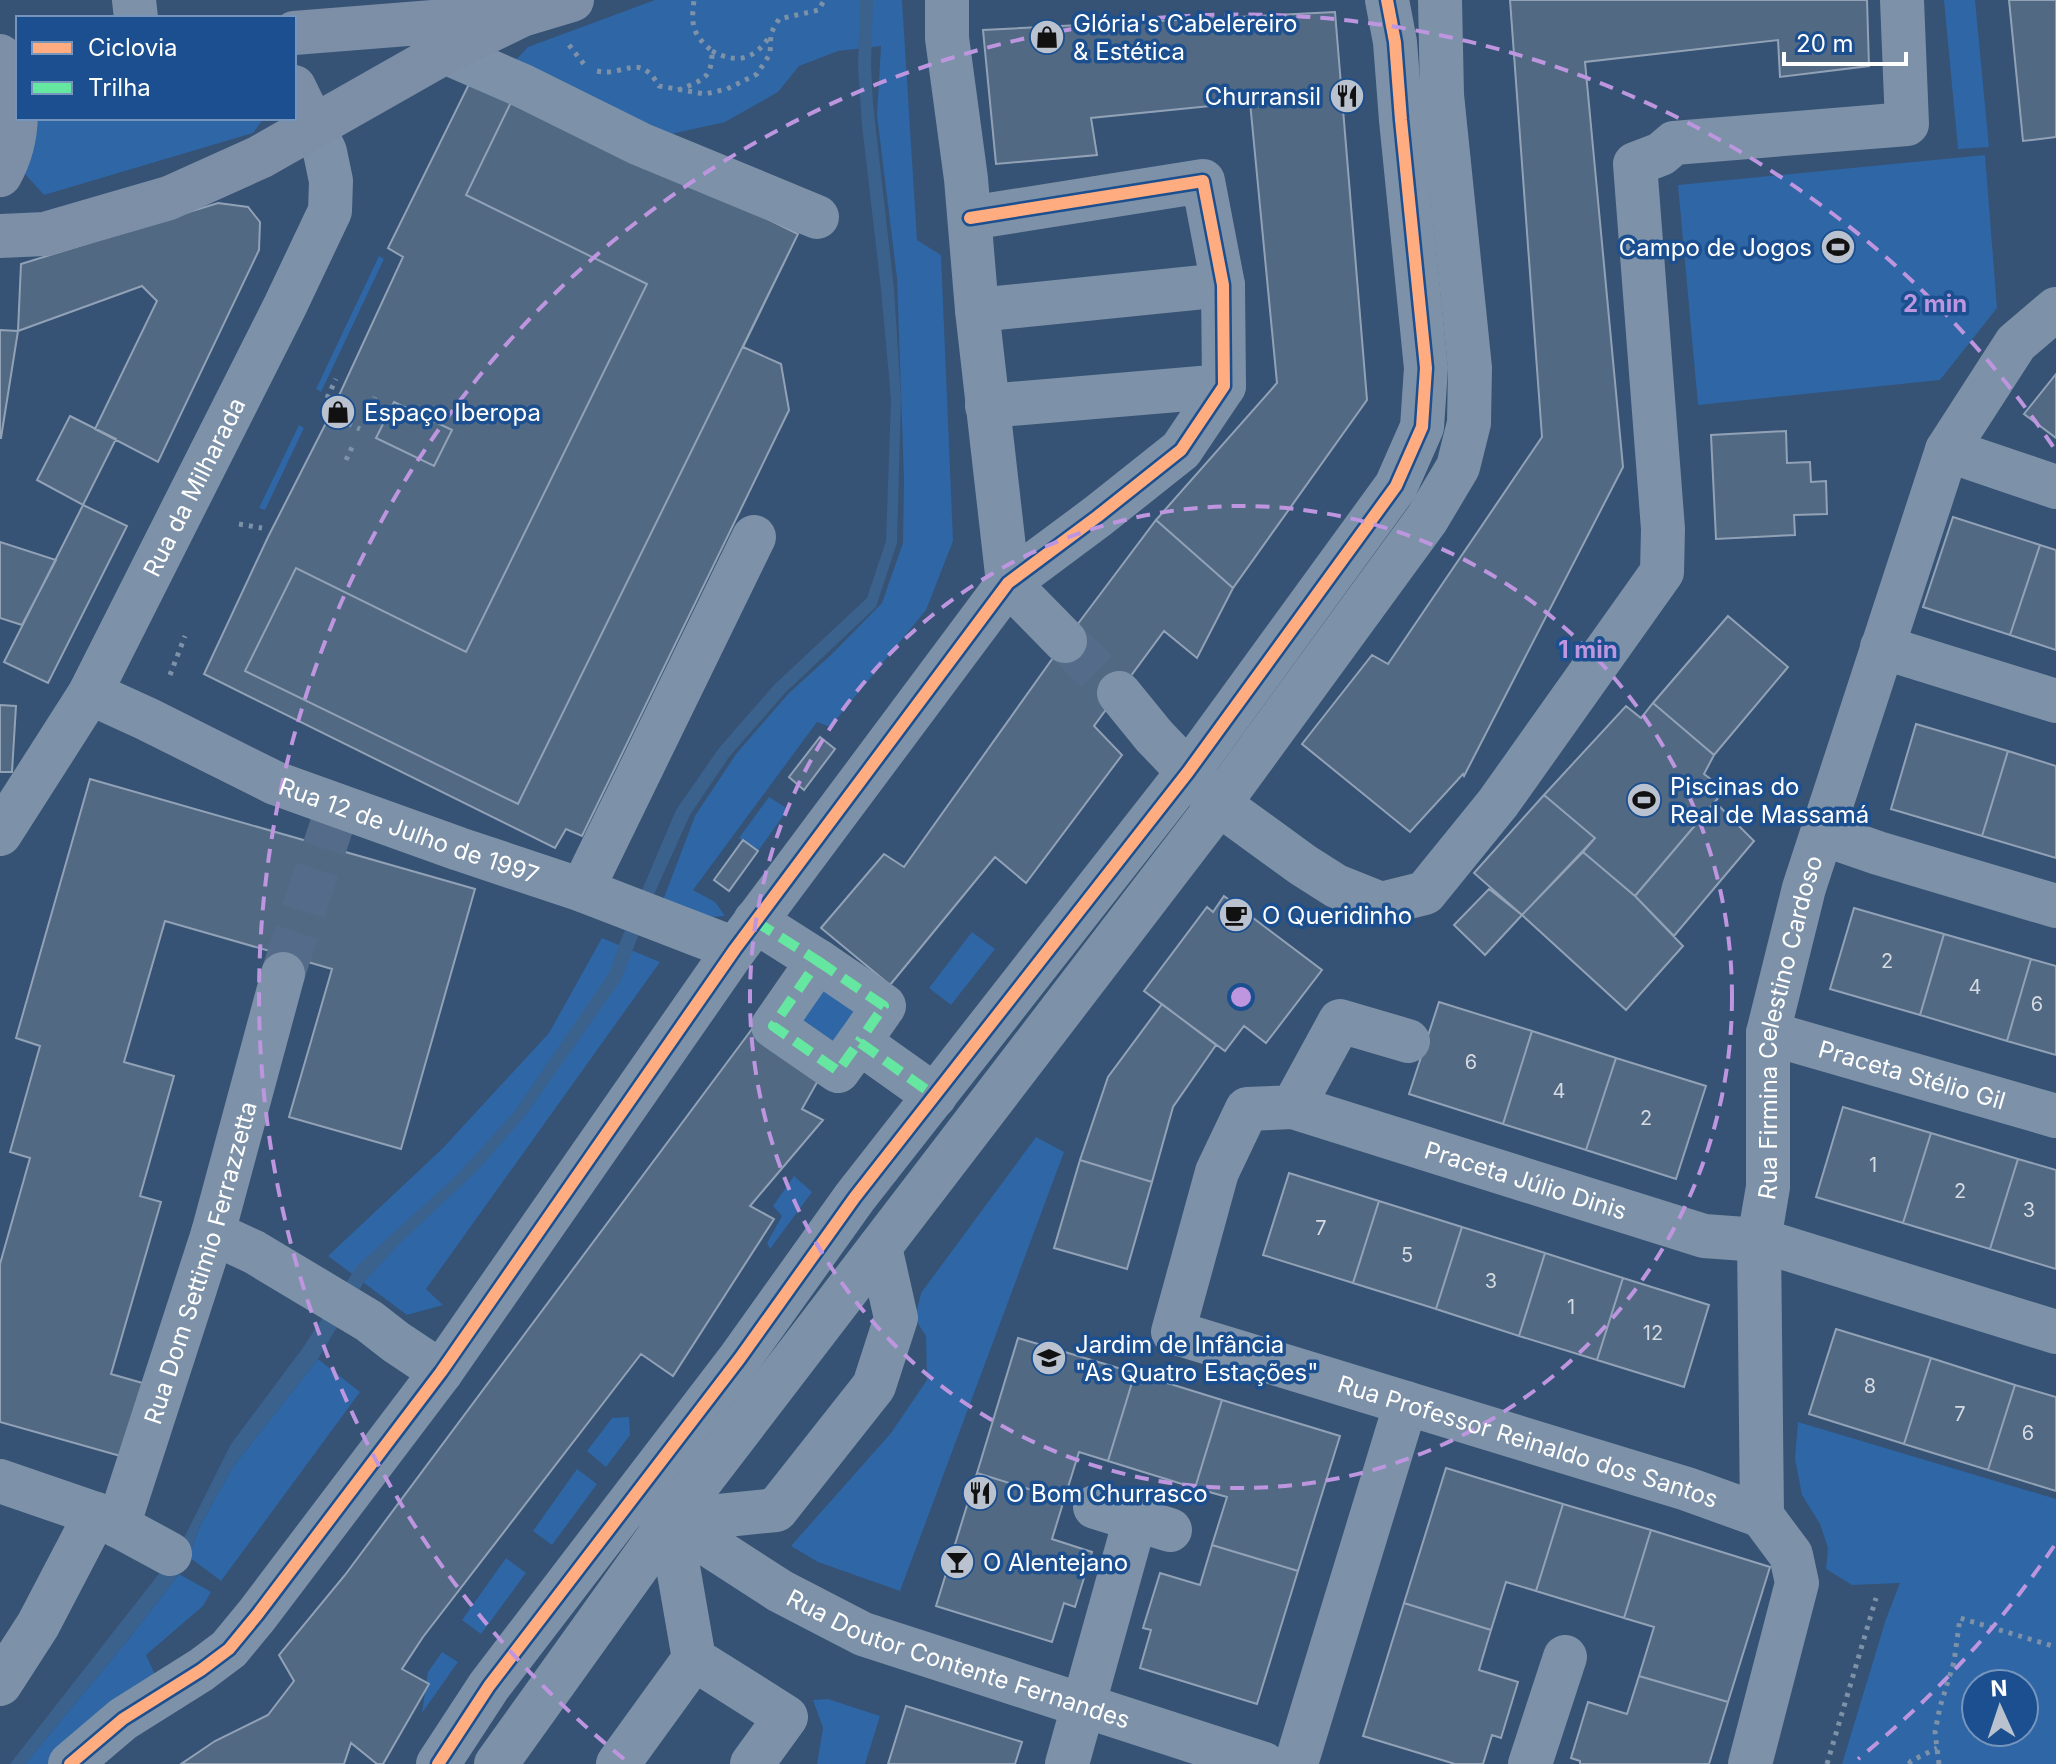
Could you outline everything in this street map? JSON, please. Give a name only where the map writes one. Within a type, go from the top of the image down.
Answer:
[{"type":"main road","points":[[296,33],[549,7]]},
{"type":"main road","points":[[0,236],[45,234],[169,198],[260,157],[445,52],[549,7]]},
{"type":"main road","points":[[0,56],[9,73],[16,109]]},
{"type":"main road","points":[[296,91],[313,126]]},
{"type":"main road","points":[[0,175],[10,156],[16,120]]},
{"type":"street","points":[[947,0],[947,38],[970,218],[977,310],[1008,583],[1065,641]]},
{"type":"street","points":[[438,1764],[489,1686],[740,1358],[855,1197],[1188,772],[1396,486],[1422,427],[1426,368],[1395,42],[1387,0]]},
{"type":"street","points":[[496,1764],[670,1521],[1219,804],[1427,519],[1458,467],[1469,423],[1470,368],[1442,95],[1440,0]]},
{"type":"street","points":[[1119,693],[1154,736],[1219,804],[1303,865],[1336,886],[1381,904],[1425,893],[1498,803],[1662,572],[1663,529],[1635,164],[1661,154],[1674,143],[1907,124],[1902,0]]},
{"type":"street","points":[[445,52],[523,86],[640,144],[817,217]]},
{"type":"street","name":"Rua da Milharada","points":[[0,834],[90,693],[330,211],[331,181],[325,152],[313,126]]},
{"type":"street","points":[[70,1764],[123,1719],[229,1649],[441,1372],[745,935],[1008,583],[1181,450],[1224,386],[1223,285],[1203,181],[970,218]]},
{"type":"street","points":[[977,310],[1223,285]]},
{"type":"street","name":"Rua Firmina Celestino Cardoso","points":[[1762,1516],[1759,1240],[1768,1187],[1768,1033],[1804,888],[1947,450],[2016,343],[2056,309]]},
{"type":"street","points":[[987,406],[1224,386]]},
{"type":"street","points":[[1947,450],[2056,487]]},
{"type":"street","points":[[582,890],[754,537]]},
{"type":"street","points":[[1882,647],[2056,701]]},
{"type":"street","name":"Rua 12 de Julho de 1997","points":[[90,693],[275,783],[582,890],[745,935],[818,961],[884,1006],[859,1042]]},
{"type":"street","points":[[1823,834],[2056,906]]},
{"type":"street","points":[[818,961],[773,1026],[838,1071],[859,1042],[935,1096]]},
{"type":"street","name":"Rua Dom Settimio Ferrazzetta","points":[[0,1684],[107,1520],[213,1233],[283,974]]},
{"type":"street","points":[[1293,1107],[1340,1021],[1408,1041]]},
{"type":"street","name":"Praceta Stélio Gil","points":[[1768,1033],[2056,1116]]},
{"type":"street","name":"Praceta Júlio Dinis","points":[[1293,1107],[1704,1236],[1759,1240],[2056,1332]]},
{"type":"street","name":"Rua Professor Reinaldo dos Santos","points":[[1293,1107],[1247,1109],[1217,1172],[1173,1332],[1687,1489],[1762,1516]]},
{"type":"street","points":[[213,1233],[254,1252],[369,1321],[441,1372]]},
{"type":"street","points":[[670,1521],[776,1510],[874,1386],[896,1318],[880,1247]]},
{"type":"street","points":[[1296,1764],[1406,1403]]},
{"type":"street","points":[[0,1481],[107,1520],[170,1554]]},
{"type":"street","name":"Rua Doutor Contente Fernandes","points":[[634,1496],[780,1591],[863,1634],[1264,1764]]},
{"type":"street","points":[[1750,1764],[1797,1583],[1791,1555],[1762,1516]]},
{"type":"street","points":[[1067,1764],[1133,1519]]},
{"type":"street","points":[[618,1764],[694,1659],[670,1521]]},
{"type":"street","points":[[1530,1764],[1564,1656]]},
{"type":"street","points":[[694,1659],[786,1717],[752,1764]]},
{"type":"path","points":[[694,0],[692,21],[702,42],[724,57],[736,58],[751,56],[763,48],[779,19],[819,10],[824,0]]},
{"type":"path","points":[[549,7],[562,33],[589,69],[602,73],[639,67],[652,74],[659,86],[705,94],[727,89],[757,74],[770,54],[771,33]]},
{"type":"path","points":[[677,90],[707,75],[712,66],[712,51]]},
{"type":"path","points":[[327,398],[336,379]]},
{"type":"path","points":[[366,416],[375,397]]},
{"type":"path","points":[[330,415],[360,429]]},
{"type":"path","points":[[346,460],[354,443]]},
{"type":"path","points":[[239,524],[262,528]]},
{"type":"path","points":[[170,675],[185,636]]},
{"type":"path","points":[[1827,1764],[1876,1598]]},
{"type":"path","points":[[1939,1764],[1935,1732],[1954,1662],[1960,1618],[2056,1647]]},
{"type":"path","points":[[1909,1764],[1937,1748]]},
{"type":"shaded area","points":[[655,0],[902,0],[917,240],[941,255],[953,541],[926,610],[830,727],[817,722],[693,890],[715,902],[725,916],[709,917],[662,903],[695,816],[736,754],[789,693],[882,603],[903,543],[904,478],[897,278],[877,115],[881,46],[838,51],[799,66],[778,92],[725,122],[671,134],[514,62],[528,47]]},
{"type":"shaded area","points":[[860,0],[873,0],[873,104],[894,289],[901,398],[897,543],[876,607],[786,692],[729,757],[690,815],[656,890],[621,980],[525,1116],[477,1171],[402,1241],[364,1282],[318,1359],[232,1468],[199,1528],[179,1574],[25,1764],[10,1764],[179,1548],[231,1444],[302,1349],[357,1266],[456,1176],[515,1111],[609,973],[676,810],[719,748],[775,684],[867,598],[886,541],[891,399],[862,126],[858,66]]},
{"type":"shaded area","points":[[1944,0],[1975,0],[1989,147],[1958,149]]},
{"type":"shaded area","points":[[29,120],[263,120],[253,133],[44,195],[16,164]]},
{"type":"shaded area","name":"Campo de Jogos","points":[[1985,155],[1997,308],[1940,380],[1698,405],[1678,185]]},
{"type":"shaded area","points":[[379,256],[384,259],[321,392],[316,389]]},
{"type":"shaded area","points":[[299,425],[304,428],[265,510],[259,508]]},
{"type":"shaded area","points":[[769,797],[788,809],[758,851],[739,838]]},
{"type":"shaded area","points":[[972,932],[995,949],[951,1005],[929,988]]},
{"type":"shaded area","points":[[602,938],[660,962],[426,1289],[443,1305],[407,1315],[328,1256],[442,1149],[549,1033]]},
{"type":"shaded area","points":[[818,961],[884,1006],[838,1071],[773,1026]]},
{"type":"shaded area","points":[[1036,1137],[1064,1152],[900,1591],[818,1562],[791,1546],[891,1433],[927,1380],[926,1336],[915,1319],[921,1293]]},
{"type":"shaded area","points":[[794,1176],[812,1192],[770,1249],[767,1243],[782,1216],[773,1206]]},
{"type":"shaded area","points":[[318,1359],[360,1392],[221,1581],[189,1557],[199,1528],[232,1468]]},
{"type":"shaded area","points":[[629,1417],[630,1435],[606,1467],[587,1451],[612,1418]]},
{"type":"shaded area","points":[[1798,1422],[2056,1499],[2056,1764],[1842,1764],[1900,1583],[1852,1585],[1826,1569],[1828,1548],[1820,1524],[1802,1495],[1795,1459]]},
{"type":"shaded area","points":[[577,1469],[597,1484],[552,1545],[533,1531]]},
{"type":"shaded area","points":[[506,1558],[526,1573],[481,1634],[462,1620]]},
{"type":"shaded area","points":[[179,1574],[211,1592],[203,1606],[146,1655],[157,1679],[49,1764],[25,1764],[131,1636]]},
{"type":"shaded area","points":[[442,1652],[458,1662],[422,1713],[428,1672]]},
{"type":"shaded area","points":[[828,1699],[880,1716],[865,1764],[817,1764],[823,1728],[813,1700]]},
{"type":"building","points":[[1510,0],[1867,0],[1869,66],[1780,77],[1778,40],[1585,62],[1623,467],[1464,776],[1410,832],[1302,744],[1372,655],[1388,664],[1542,437]]},
{"type":"building","points":[[2009,0],[2056,0],[2056,137],[2023,141]]},
{"type":"building","points":[[1335,12],[1367,400],[1233,588],[1156,520],[1277,383],[1250,102],[1091,118],[1097,155],[996,164],[983,30]]},
{"type":"building","points":[[472,78],[798,234],[743,347],[781,364],[789,410],[582,836],[566,829],[555,848],[204,674],[403,257],[388,248]]},
{"type":"building","points":[[514,96],[798,234],[518,804],[245,671],[296,568],[466,652],[647,284],[466,195]]},
{"type":"building","points":[[218,203],[248,207],[260,222],[259,250],[158,462],[95,429],[157,301],[142,286],[18,331],[21,264]]},
{"type":"building","points":[[0,330],[18,331],[1,438],[0,438]]},
{"type":"building","points":[[2056,374],[2056,438],[2024,414]]},
{"type":"building","points":[[394,402],[452,430],[434,466],[376,438]]},
{"type":"building","points":[[70,416],[116,439],[83,505],[37,480]]},
{"type":"building","points":[[1786,431],[1787,463],[1810,462],[1811,482],[1826,481],[1827,514],[1794,515],[1795,535],[1716,539],[1711,435]]},
{"type":"building","points":[[83,505],[127,526],[48,683],[4,662]]},
{"type":"building","points":[[1953,517],[2040,545],[2010,635],[1923,607]]},
{"type":"building","points":[[1156,520],[1233,588],[1197,658],[1164,631],[1094,726],[1122,755],[1026,883],[995,857],[890,985],[821,928],[884,854],[904,867],[1065,641]]},
{"type":"building","points":[[0,542],[56,560],[22,625],[0,618]]},
{"type":"building","points":[[2040,545],[2056,550],[2056,650],[2010,635]]},
{"type":"building","points":[[1728,616],[1788,667],[1714,755],[1653,703]]},
{"type":"building","points":[[1653,703],[1714,755],[1704,774],[1725,790],[1635,896],[1583,852],[1595,838],[1544,795],[1626,706],[1641,718]]},
{"type":"building","points":[[0,705],[16,706],[12,772],[0,772]]},
{"type":"building","points":[[1916,724],[2008,751],[1982,836],[1891,809]]},
{"type":"building","points":[[820,737],[835,749],[804,790],[789,777]]},
{"type":"building","points":[[2008,751],[2056,766],[2056,858],[1982,836]]},
{"type":"building","points":[[90,779],[475,889],[401,1149],[289,1117],[332,969],[165,921],[124,1062],[174,1076],[140,1196],[161,1202],[111,1374],[146,1384],[124,1457],[0,1422],[0,1264],[30,1158],[10,1152],[40,1046],[16,1038]]},
{"type":"building","points":[[1544,795],[1595,838],[1522,915],[1474,873]]},
{"type":"building","points":[[1715,802],[1754,841],[1674,936],[1635,896]]},
{"type":"building","points":[[743,840],[758,851],[729,891],[714,880]]},
{"type":"building","points":[[1583,852],[1635,896],[1683,946],[1626,1010],[1522,915]]},
{"type":"building","points":[[1489,889],[1522,915],[1485,955],[1454,925]]},
{"type":"building","points":[[1224,896],[1322,970],[1266,1043],[1244,1026],[1225,1051],[1144,991],[1207,907],[1213,912]]},
{"type":"building","points":[[1854,908],[1944,934],[1920,1015],[1830,989]]},
{"type":"building","points":[[1944,934],[2031,959],[2007,1041],[1920,1015]]},
{"type":"building","points":[[2031,959],[2056,966],[2056,1055],[2007,1041]]},
{"type":"building","points":[[1439,1002],[1532,1031],[1503,1124],[1409,1094]]},
{"type":"building","points":[[1162,1004],[1216,1045],[1173,1107],[1152,1182],[1080,1160],[1108,1077]]},
{"type":"building","points":[[752,1029],[824,1070],[802,1109],[823,1120],[750,1206],[774,1219],[673,1376],[641,1354],[423,1637],[402,1669],[429,1684],[383,1764],[377,1764],[351,1743],[344,1764],[181,1764],[215,1741],[268,1715],[294,1681],[279,1655],[345,1575]]},
{"type":"building","points":[[1532,1031],[1616,1058],[1586,1150],[1503,1124]]},
{"type":"building","points":[[1616,1058],[1706,1086],[1676,1179],[1586,1150]]},
{"type":"building","points":[[1843,1107],[1931,1133],[1903,1223],[1816,1197]]},
{"type":"building","points":[[1931,1133],[2018,1159],[1990,1249],[1903,1223]]},
{"type":"building","points":[[2018,1159],[2056,1170],[2056,1269],[1990,1249]]},
{"type":"building","points":[[1080,1160],[1152,1182],[1127,1269],[1054,1248]]},
{"type":"building","points":[[1289,1173],[1379,1201],[1353,1283],[1263,1255]]},
{"type":"building","points":[[1379,1201],[1462,1227],[1436,1309],[1353,1283]]},
{"type":"building","points":[[1462,1227],[1545,1253],[1519,1336],[1436,1309]]},
{"type":"building","points":[[1545,1253],[1623,1278],[1597,1360],[1519,1336]]},
{"type":"building","points":[[1623,1278],[1709,1305],[1684,1387],[1597,1360]]},
{"type":"building","points":[[1836,1329],[1931,1358],[1904,1444],[1809,1414]]},
{"type":"building","points":[[1018,1338],[1135,1373],[1108,1461],[1079,1452],[1064,1500],[977,1473]]},
{"type":"building","points":[[1931,1358],[2015,1385],[1988,1470],[1904,1444]]},
{"type":"building","points":[[1135,1373],[1222,1400],[1195,1488],[1108,1461]]},
{"type":"building","points":[[2015,1385],[2056,1397],[2056,1491],[1988,1470]]},
{"type":"building","points":[[1222,1400],[1340,1436],[1298,1571],[1212,1545],[1227,1497],[1195,1488]]},
{"type":"building","points":[[1446,1468],[1563,1504],[1536,1591],[1506,1582],[1491,1630],[1404,1603]]},
{"type":"building","points":[[977,1473],[1064,1500],[1052,1539],[1092,1552],[1075,1607],[1064,1603],[1052,1642],[936,1606]]},
{"type":"building","points":[[1563,1504],[1651,1530],[1624,1618],[1536,1591]]},
{"type":"building","points":[[1651,1530],[1770,1567],[1728,1702],[1639,1676],[1654,1627],[1624,1618]]},
{"type":"building","points":[[1212,1545],[1298,1571],[1257,1704],[1140,1668],[1151,1630],[1143,1628],[1160,1573],[1200,1585]]},
{"type":"building","points":[[1404,1603],[1491,1630],[1479,1670],[1518,1682],[1501,1738],[1492,1735],[1483,1764],[1455,1764],[1363,1736]]},
{"type":"building","points":[[1639,1676],[1728,1702],[1709,1764],[1580,1764],[1580,1761],[1571,1758],[1588,1702],[1627,1714]]},
{"type":"building","points":[[906,1706],[1022,1742],[1015,1764],[888,1764]]},
{"type":"tunnel","points":[[1065,641],[1119,693]]},
{"type":"tunnel","points":[[283,974],[338,806]]},
{"type":"marked path","points":[[755,921],[818,961],[773,1026],[838,1071],[859,1042],[935,1096]]},
{"type":"marked path","points":[[818,961],[884,1006],[859,1042]]},
{"type":"cycle path","points":[[438,1764],[489,1686],[740,1358],[855,1197],[1188,772],[1396,486],[1422,427],[1426,368],[1395,42],[1387,0]]},
{"type":"cycle path","points":[[70,1764],[123,1719],[229,1649],[441,1372],[735,949],[1008,583],[1181,450],[1224,386],[1223,285],[1203,181],[970,218]]},
{"type":"place","name":"Glória's Cabelereiro & Estética","points":[[1047,37]]},
{"type":"place","name":"Churransil","points":[[1347,96]]},
{"type":"place","name":"Campo de Jogos","points":[[1838,247]]},
{"type":"place","name":"Espaço Iberopa","points":[[338,412]]},
{"type":"place","name":"Piscinas do Real de Massamá","points":[[1644,800]]},
{"type":"place","name":"O Queridinho","points":[[1236,915]]},
{"type":"place","name":"Jardim de Infância \"As Quatro Estações\"","points":[[1049,1358]]},
{"type":"place","name":"O Bom Churrasco","points":[[980,1493]]},
{"type":"place","name":"O Alentejano","points":[[957,1562]]}]
